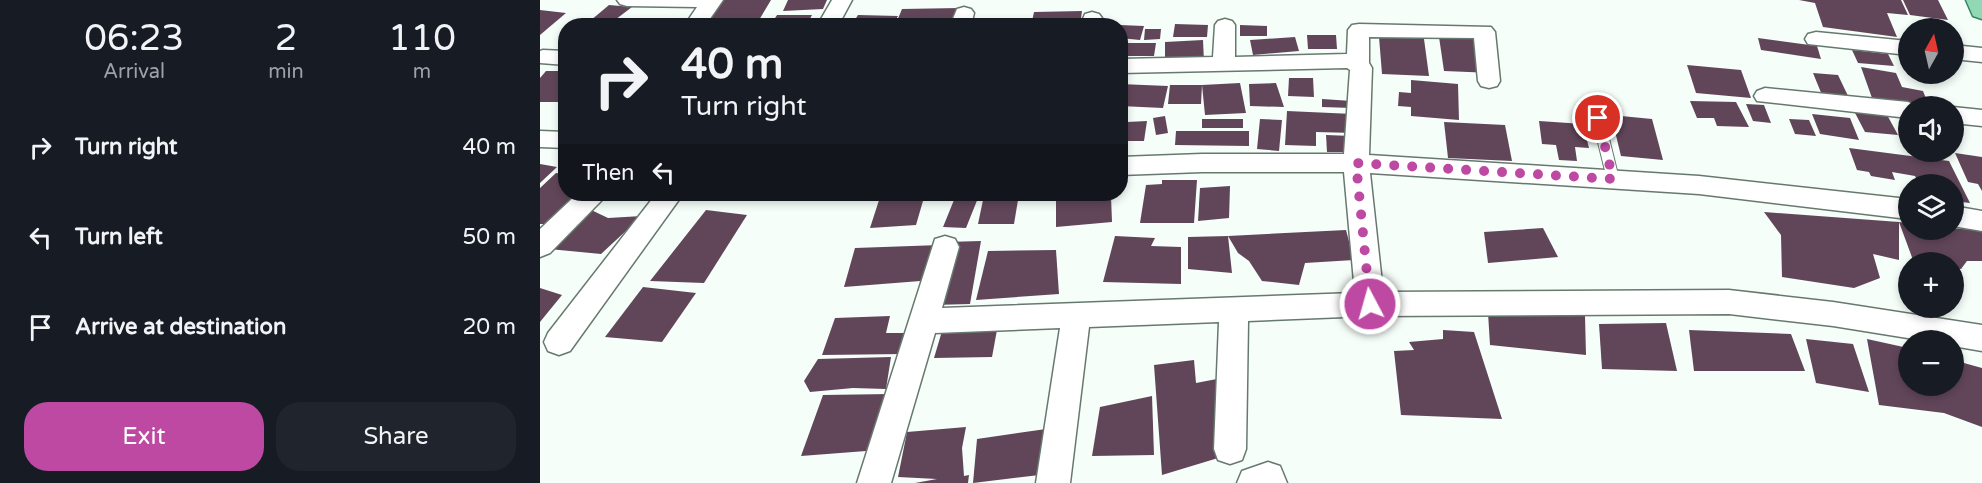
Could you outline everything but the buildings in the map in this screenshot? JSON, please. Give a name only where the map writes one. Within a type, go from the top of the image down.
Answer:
[{"type":"main road","points":[[1978,0],[1982,11]]},
{"type":"street","points":[[627,0],[713,1]]},
{"type":"street","points":[[832,18],[842,0]]},
{"type":"street","points":[[700,18],[713,1]]},
{"type":"street","points":[[1224,64],[1225,25]]},
{"type":"street","points":[[1370,304],[1356,163],[1361,68],[1358,63],[1359,30],[1484,32],[1489,81]]},
{"type":"street","points":[[1816,39],[1898,47]]},
{"type":"street","points":[[1964,53],[1982,55]]},
{"type":"street","points":[[543,57],[558,58]]},
{"type":"street","points":[[1128,66],[1352,61],[1358,63]]},
{"type":"street","points":[[1765,96],[1898,109]]},
{"type":"street","points":[[1964,116],[1982,118]]},
{"type":"street","points":[[540,140],[558,140]]},
{"type":"street","points":[[1128,166],[1356,163],[1700,185],[1898,208]]},
{"type":"street","points":[[540,246],[585,201]]},
{"type":"street","points":[[559,342],[665,201]]},
{"type":"street","points":[[1964,218],[1982,221]]},
{"type":"street","points":[[874,483],[945,247]]},
{"type":"street","points":[[924,321],[1370,304],[1729,302],[1833,314],[1982,338]]},
{"type":"street","points":[[1230,449],[1234,309]]},
{"type":"street","points":[[1053,483],[1076,315]]},
{"type":"street","points":[[1254,483],[1268,478],[1270,483]]},
{"type":"lane","points":[[1598,118],[1613,179]]},
{"type":"route","points":[[1370,304],[1356,163],[1613,179],[1598,118]]}]
